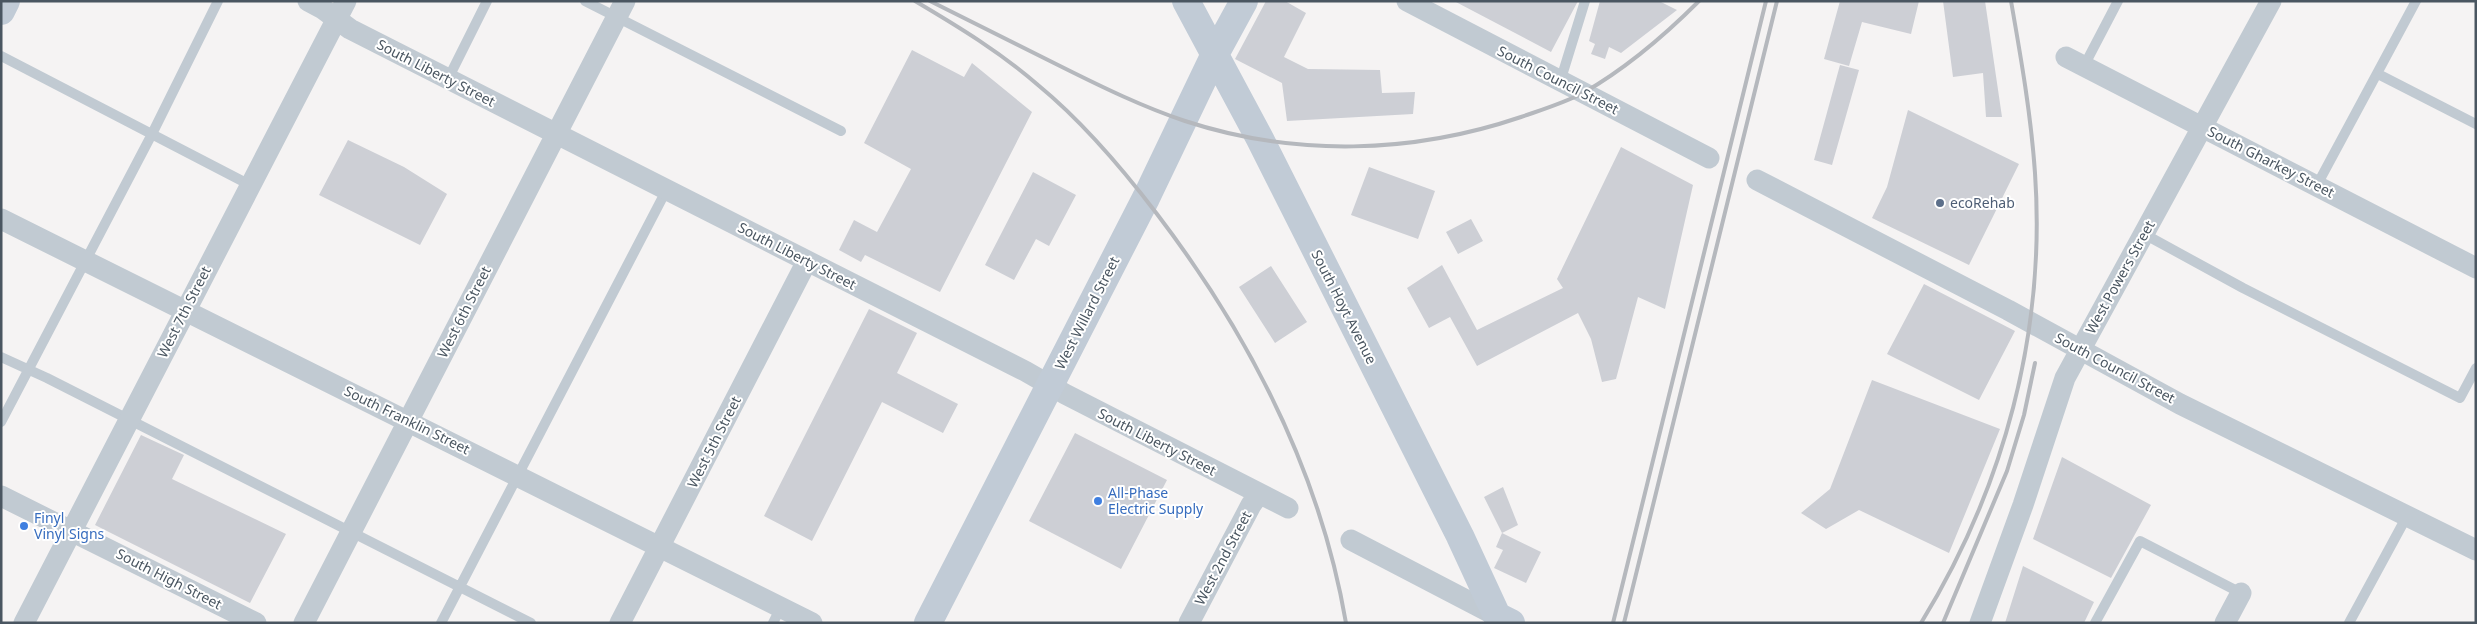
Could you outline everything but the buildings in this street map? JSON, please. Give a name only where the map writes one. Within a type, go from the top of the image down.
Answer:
[{"type":"street","points":[[1,11],[6,1]]},
{"type":"street","name":"South Liberty Street","points":[[308,1],[341,10],[350,29],[555,136],[807,261],[1288,508]]},
{"type":"street","name":"South Hoyt Avenue","points":[[1186,1],[1260,139],[1460,536],[1504,619]]},
{"type":"street","name":"West Willard Street","points":[[928,623],[1146,198],[1214,56],[1244,1]]},
{"type":"street","name":"South Council Street","points":[[1407,1],[1709,158]]},
{"type":"street","name":"West Powers Street","points":[[1980,623],[2023,505],[2065,378],[2271,1]]},
{"type":"street","name":"West 6th Street","points":[[304,623],[621,9]]},
{"type":"street","name":"West 7th Street","points":[[24,623],[184,310],[341,10]]},
{"type":"street","name":"South Gharkey Street","points":[[2075,62],[2476,268]]},
{"type":"street","name":"South Council Street","points":[[1757,180],[2180,404],[2476,550]]},
{"type":"street","name":"South Franklin Street","points":[[1,219],[408,420],[659,547],[777,615],[812,623]]},
{"type":"street","name":"West 5th Street","points":[[620,623],[807,261]]},
{"type":"street","name":"West 2nd Street","points":[[1189,623],[1250,505],[1259,494]]},
{"type":"street","name":"South High Street","points":[[1,496],[256,623]]},
{"type":"street","points":[[1351,540],[1504,619]]},
{"type":"street","points":[[2225,623],[2241,593]]},
{"type":"lane","points":[[1,422],[152,134],[218,1]]},
{"type":"lane","points":[[448,80],[487,1]]},
{"type":"lane","points":[[585,1],[621,9],[842,131]]},
{"type":"lane","points":[[1560,82],[1584,1]]},
{"type":"lane","points":[[2075,62],[2118,1]]},
{"type":"lane","points":[[2317,185],[2416,1]]},
{"type":"lane","points":[[1,56],[250,185]]},
{"type":"lane","points":[[2378,74],[2476,124]]},
{"type":"lane","points":[[441,623],[667,190]]},
{"type":"lane","points":[[2144,234],[2243,288],[2460,398],[2476,368]]},
{"type":"lane","points":[[1,358],[128,419],[531,623]]},
{"type":"lane","points":[[2349,623],[2406,516]]},
{"type":"lane","points":[[2094,623],[2140,541],[2241,593]]},
{"type":"railway","points":[[915,1],[994,51],[1038,85],[1071,114],[1130,180],[1191,260],[1251,357],[1277,407],[1319,512],[1334,567],[1346,623]]},
{"type":"railway","points":[[930,1],[1107,89],[1185,121],[1227,133],[1269,141],[1353,146],[1396,144],[1438,138],[1480,129],[1568,100],[1599,84],[1629,62],[1658,39],[1699,1]]},
{"type":"railway","points":[[1613,623],[1766,1]]},
{"type":"railway","points":[[1624,623],[1777,1]]},
{"type":"railway","points":[[1921,623],[1950,571],[1975,518],[1996,463],[2013,407],[2026,350],[2034,291],[2037,232],[2035,173],[2028,108],[2011,1]]},
{"type":"railway","points":[[1943,623],[2007,471],[2024,415],[2035,363]]},
{"type":"place","name":"ecoRehab","points":[[1940,203]]},
{"type":"place","name":"All-Phase Electric Supply","points":[[1098,501]]},
{"type":"place","name":"Finyl Vinyl Signs","points":[[24,526]]}]
